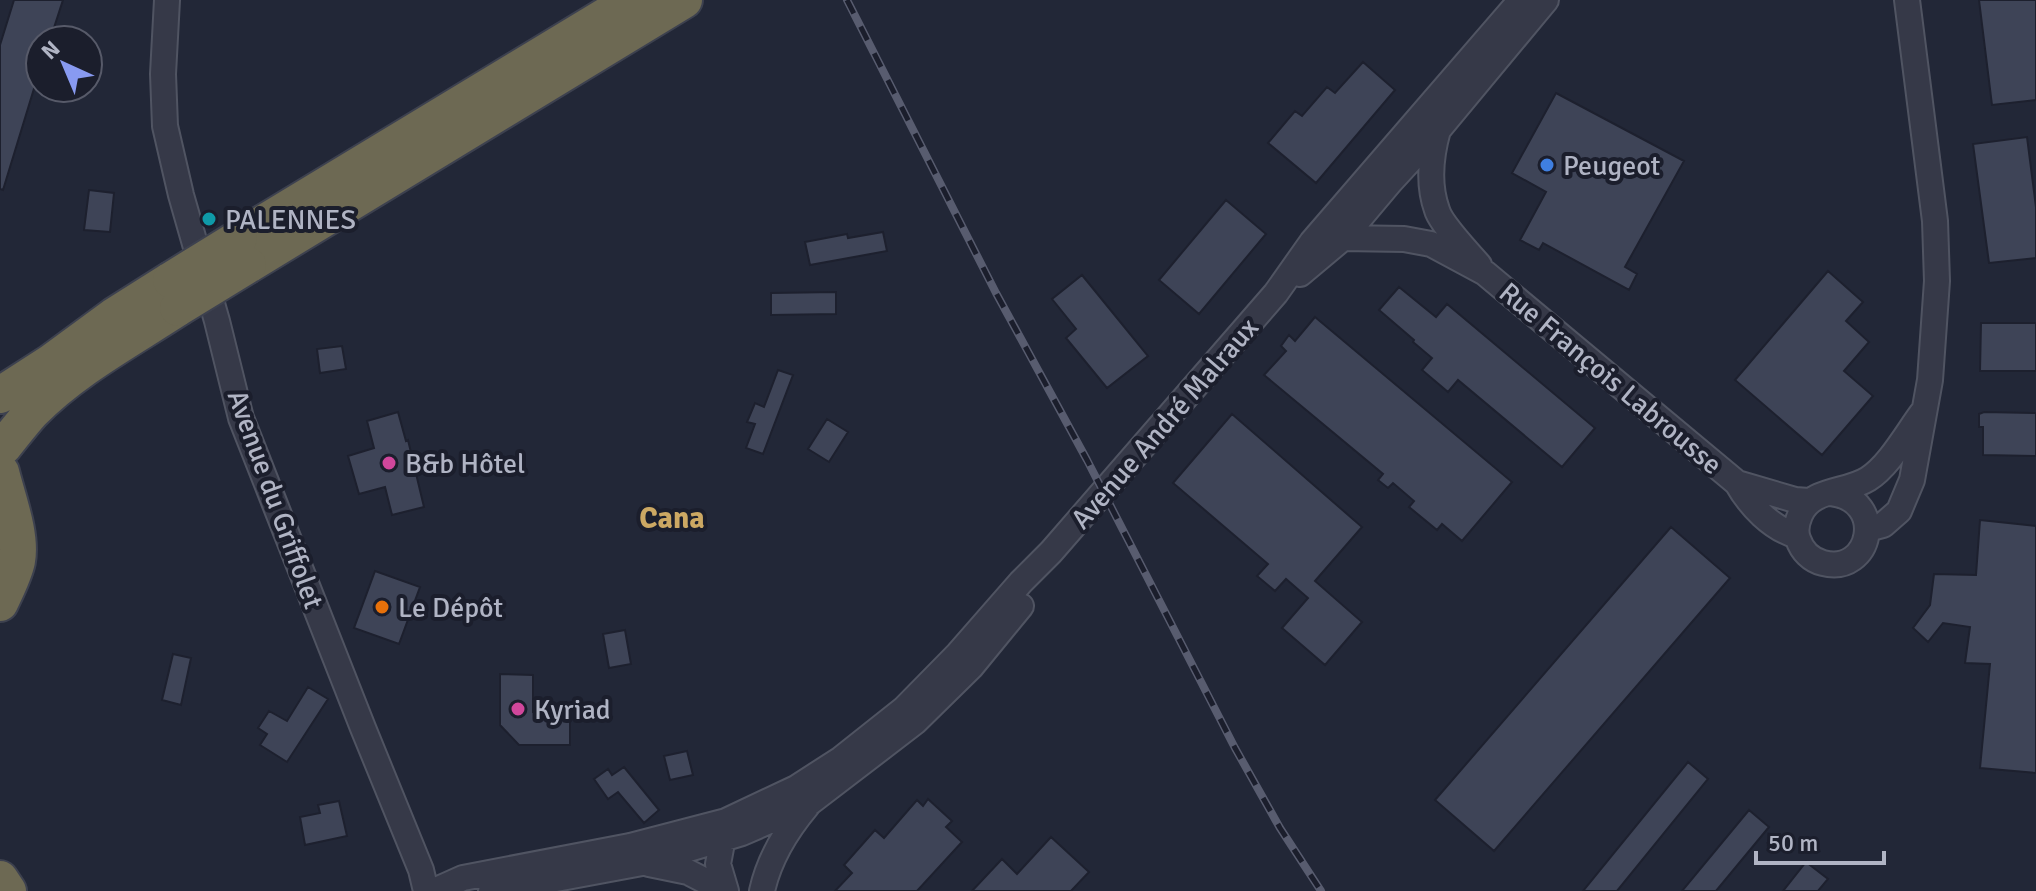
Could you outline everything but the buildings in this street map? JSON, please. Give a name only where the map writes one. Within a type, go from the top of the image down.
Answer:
[{"type":"highway","points":[[244,252],[632,0]]},
{"type":"highway","points":[[0,603],[18,559],[1,456],[31,413],[175,294],[684,0]]},
{"type":"highway","points":[[0,395],[114,316],[175,294]]},
{"type":"highway","points":[[0,879],[8,891]]},
{"type":"street","name":"Avenue du Griffolet","points":[[167,0],[163,74],[165,126],[241,418],[421,870],[426,891]]},
{"type":"street","name":"Avenue André Malraux","points":[[434,891],[463,878],[630,846],[730,831],[841,759],[904,709],[1051,552],[1276,293],[1312,242],[1521,0]]},
{"type":"street","name":"Avenue André Malraux","points":[[1338,212],[1379,189],[1438,130],[1546,0]]},
{"type":"street","name":"Rue François Labrousse","points":[[1868,529],[1883,525],[1899,511],[1912,480],[1930,380],[1937,281],[1936,236],[1907,0]]},
{"type":"street","name":"Avenue André Malraux","points":[[1276,293],[1343,238],[1409,144],[1432,104]]},
{"type":"street","name":"Rue François Labrousse","points":[[1438,130],[1433,147],[1431,179],[1437,213],[1485,273],[1737,483],[1746,499],[1781,531],[1797,536],[1803,549],[1813,559],[1826,564],[1840,564],[1851,559],[1866,541],[1868,529],[1861,507],[1842,494],[1795,500],[1737,483]]},
{"type":"street","points":[[1390,239],[1379,189],[1405,181],[1434,192]]},
{"type":"street","name":"Rue François Labrousse","points":[[1343,238],[1404,239],[1431,244],[1485,273]]},
{"type":"street","name":"Rue François Labrousse","points":[[1820,497],[1867,480],[1886,462],[1926,407]]},
{"type":"street","name":"Rue François Labrousse","points":[[1875,473],[1913,470]]},
{"type":"street","points":[[1797,536],[1801,511],[1820,497]]},
{"type":"street","name":"Avenue André Malraux","points":[[491,891],[642,863],[808,804],[915,722],[971,667],[1030,596],[1051,552]]},
{"type":"street","points":[[764,880],[793,823],[808,804]]},
{"type":"street","points":[[725,891],[718,864],[730,831],[750,842],[764,880]]},
{"type":"street","points":[[642,863],[688,872],[725,891]]},
{"type":"railway","points":[[847,0],[996,293],[1087,460],[1235,748],[1280,828],[1321,891]]},
{"type":"place","name":"Peugeot","points":[[1547,165]]},
{"type":"place","name":"PALENNES","points":[[209,219]]},
{"type":"place","name":"B&b Hôtel","points":[[389,463]]},
{"type":"place","name":"Le Dépôt","points":[[382,607]]},
{"type":"place","name":"Kyriad","points":[[518,709]]},
{"type":"district","name":"Cana","points":[[672,518]]}]
